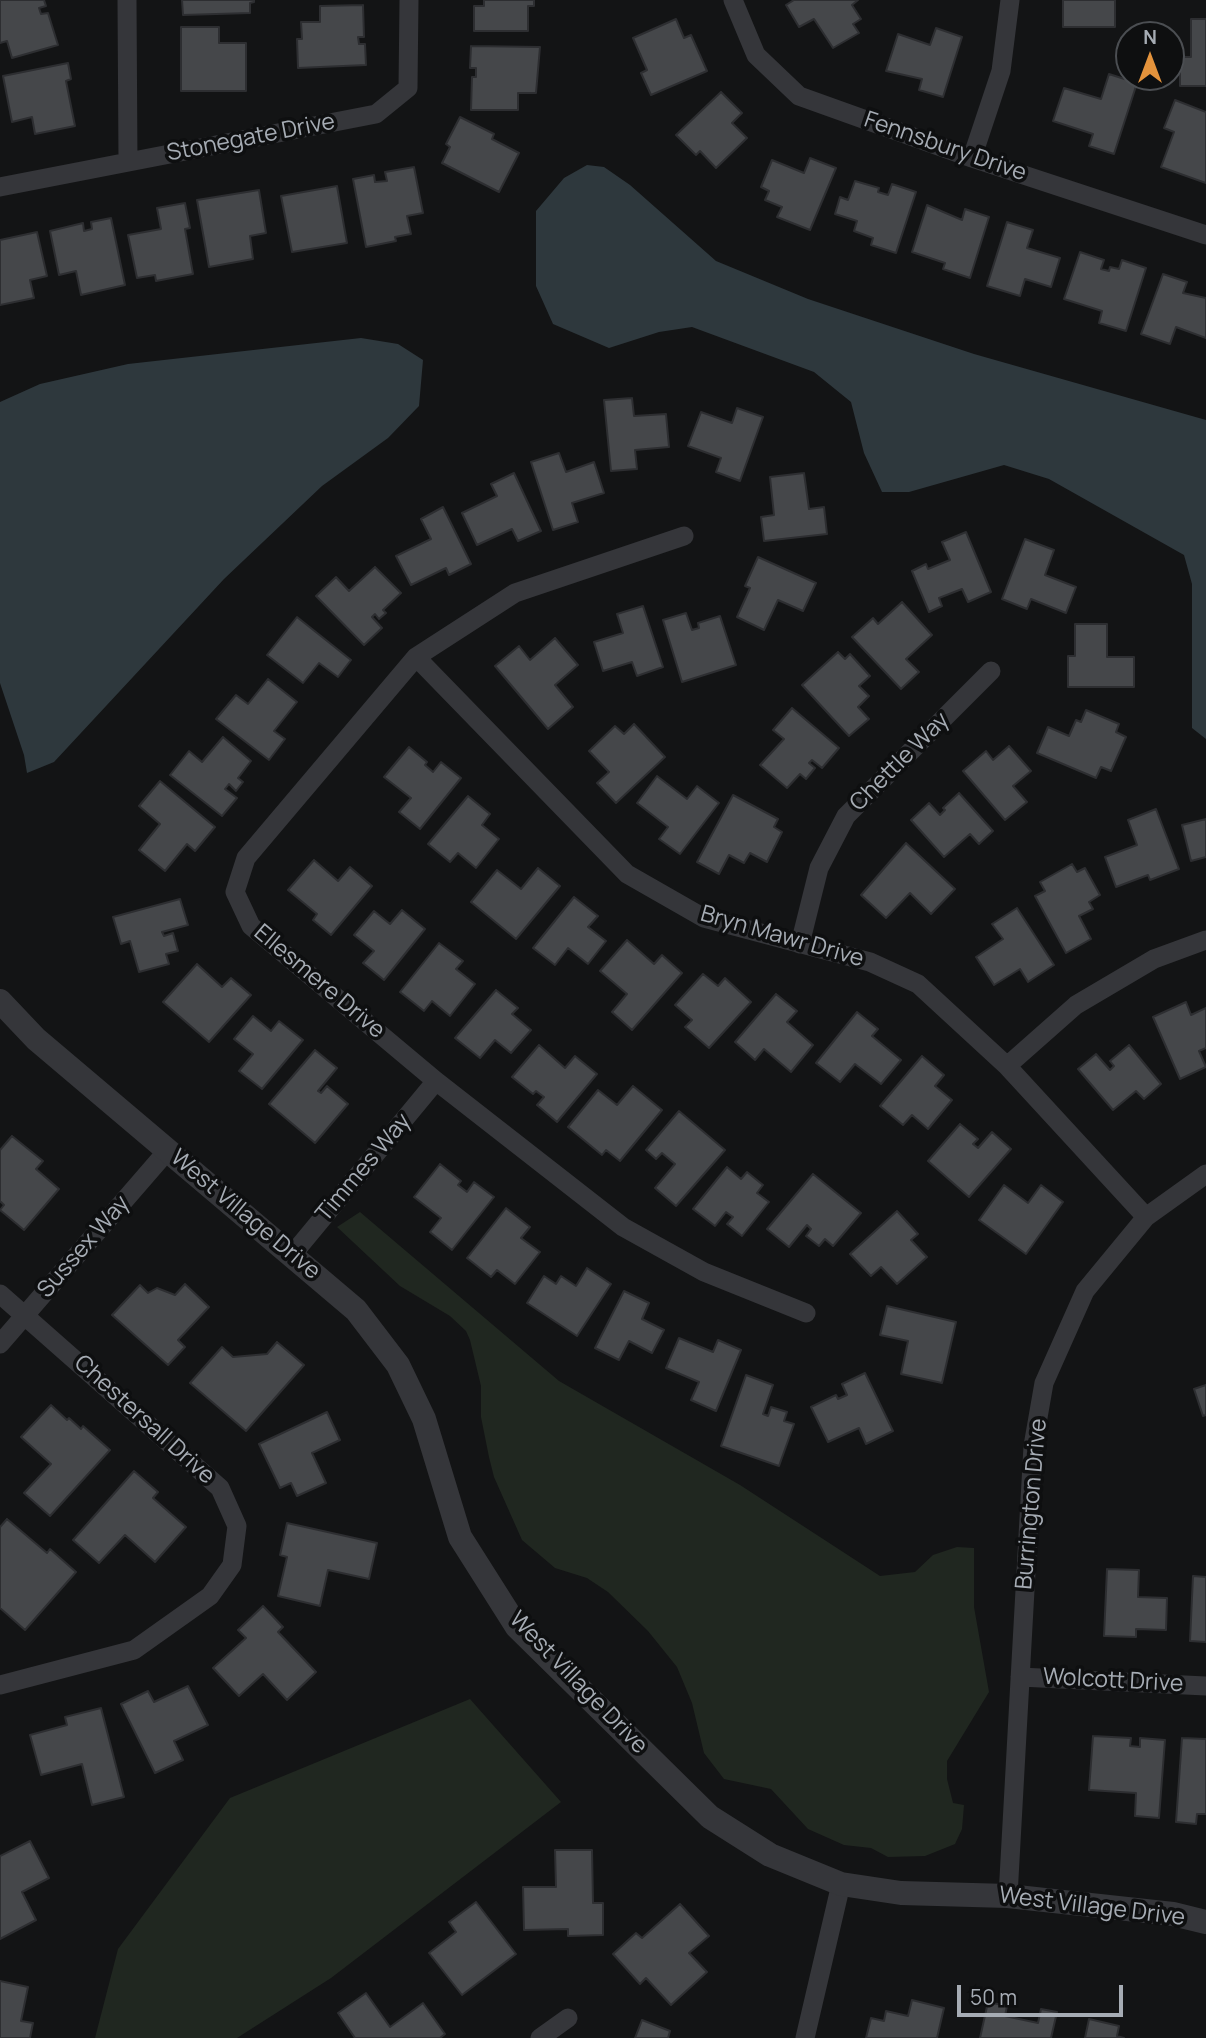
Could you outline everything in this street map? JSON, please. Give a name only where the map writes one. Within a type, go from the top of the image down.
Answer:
[{"type":"street","points":[[127,0],[128,162]]},
{"type":"street","name":"Stonegate Drive","points":[[0,187],[376,114],[408,88],[409,0]]},
{"type":"street","name":"Fennsbury Drive","points":[[733,0],[756,55],[799,96],[972,158],[1206,235]]},
{"type":"street","points":[[972,158],[1001,71],[1010,0]]},
{"type":"street","name":"Ellesmere Drive","points":[[684,536],[515,593],[416,657],[246,858],[235,892],[251,926],[436,1081],[623,1227],[704,1272],[806,1313]]},
{"type":"street","name":"Bryn Mawr Drive","points":[[416,657],[627,874],[705,918],[870,962],[918,984],[1007,1066],[1146,1217]]},
{"type":"street","name":"Chettle Way","points":[[800,944],[819,868],[846,816],[992,671]]},
{"type":"street","points":[[1007,1066],[1076,1004],[1154,959],[1206,940]]},
{"type":"street","name":"West Village Drive","points":[[0,1001],[36,1039],[356,1310],[398,1365],[424,1419],[460,1537],[517,1627],[710,1817],[770,1856],[841,1884],[901,1893],[1007,1896],[1174,1914],[1206,1922]]},
{"type":"street","name":"Timmes Way","points":[[292,1255],[436,1081]]},
{"type":"street","name":"Sussex Way","points":[[0,1344],[168,1150]]},
{"type":"street","name":"Burrington Drive","points":[[1007,1896],[1033,1446],[1044,1383],[1085,1290],[1146,1217],[1206,1174]]},
{"type":"street","name":"Chestersall Drive","points":[[0,1294],[220,1488],[237,1526],[232,1565],[210,1596],[134,1650],[0,1685]]},
{"type":"street","name":"Wolcott Drive","points":[[1020,1677],[1206,1686]]},
{"type":"street","points":[[805,2038],[841,1884]]},
{"type":"street","points":[[540,2038],[568,2018]]},
{"type":"shaded area","points":[[587,165],[604,167],[630,185],[716,261],[808,299],[974,354],[1206,420],[1206,739],[1192,728],[1192,584],[1184,555],[1049,479],[1004,465],[909,492],[882,492],[864,453],[851,402],[814,372],[692,327],[659,332],[609,348],[553,324],[536,286],[536,211],[564,178]]},
{"type":"shaded area","points":[[361,338],[398,344],[423,360],[419,406],[388,438],[322,486],[224,579],[54,762],[27,773],[24,755],[0,683],[0,402],[40,384],[128,364]]},
{"type":"shaded area","points":[[360,1212],[559,1381],[740,1485],[880,1576],[915,1572],[933,1555],[957,1547],[974,1548],[974,1607],[989,1692],[947,1761],[947,1779],[953,1803],[964,1805],[962,1829],[955,1844],[925,1856],[888,1857],[871,1848],[844,1845],[808,1829],[771,1789],[724,1779],[704,1753],[692,1703],[677,1667],[648,1631],[608,1592],[587,1578],[555,1568],[522,1540],[494,1477],[481,1417],[481,1386],[466,1331],[450,1316],[400,1286],[337,1227]]},
{"type":"shaded area","points":[[470,1699],[561,1802],[331,1978],[237,2038],[95,2038],[118,1949],[230,1798]]},
{"type":"building","points":[[0,0],[44,0],[46,6],[39,8],[41,14],[48,13],[58,45],[12,58],[7,41],[0,43]]},
{"type":"building","points":[[182,0],[254,2],[250,3],[250,13],[183,15]]},
{"type":"building","points":[[484,0],[534,0],[534,6],[528,6],[528,31],[474,31],[474,6],[484,6]]},
{"type":"building","points":[[794,0],[858,0],[852,5],[861,19],[853,24],[859,33],[833,48],[814,19],[799,27],[786,5]]},
{"type":"building","points":[[1063,0],[1115,0],[1115,27],[1063,27]]},
{"type":"building","points":[[363,5],[364,37],[358,37],[359,44],[365,44],[366,65],[298,68],[297,39],[302,39],[301,22],[320,22],[320,6]]},
{"type":"building","points":[[676,19],[684,38],[691,35],[707,71],[651,95],[641,73],[647,70],[633,38]]},
{"type":"building","points":[[1191,19],[1206,19],[1206,86],[1185,86],[1185,57],[1191,57]]},
{"type":"building","points":[[181,27],[219,27],[219,43],[246,43],[246,91],[181,91]]},
{"type":"building","points":[[936,28],[962,37],[943,97],[919,90],[922,79],[886,71],[898,34],[930,45]]},
{"type":"building","points":[[471,46],[540,47],[536,93],[518,93],[518,110],[471,110],[472,77],[476,77],[476,68],[470,68]]},
{"type":"building","points":[[68,63],[71,79],[66,81],[75,126],[35,134],[32,117],[12,122],[3,76]]},
{"type":"building","points":[[1109,74],[1115,76],[1115,91],[1134,91],[1114,154],[1089,146],[1093,134],[1053,121],[1064,88],[1101,99]]},
{"type":"building","points":[[721,92],[742,113],[732,123],[747,138],[716,168],[700,151],[696,155],[676,135]]},
{"type":"building","points":[[1175,100],[1206,112],[1206,183],[1161,167],[1174,132],[1164,128]]},
{"type":"building","points":[[460,117],[494,134],[492,139],[519,153],[499,192],[442,163],[450,147],[446,144]]},
{"type":"building","points":[[810,158],[836,168],[810,230],[777,217],[782,207],[765,200],[769,191],[761,187],[772,160],[804,173]]},
{"type":"building","points":[[414,167],[423,213],[407,216],[411,234],[395,237],[396,241],[366,247],[353,179],[374,175],[375,182],[387,181],[385,172]]},
{"type":"building","points":[[855,181],[879,188],[878,192],[888,195],[892,184],[916,192],[896,253],[871,245],[873,238],[854,231],[857,221],[835,214],[840,197],[848,200]]},
{"type":"building","points":[[337,186],[347,243],[292,252],[281,196]]},
{"type":"building","points":[[259,190],[266,233],[250,236],[253,259],[209,267],[197,200]]},
{"type":"building","points":[[185,203],[190,228],[185,229],[193,274],[156,281],[155,275],[137,278],[128,235],[161,229],[157,208]]},
{"type":"building","points":[[927,205],[962,220],[965,209],[989,217],[970,278],[943,269],[945,263],[912,252]]},
{"type":"building","points":[[111,218],[125,285],[81,295],[76,271],[59,275],[50,231],[83,223],[84,231],[92,229],[91,222]]},
{"type":"building","points":[[1007,222],[1033,230],[1027,248],[1060,258],[1051,287],[1025,279],[1020,296],[987,286]]},
{"type":"building","points":[[37,232],[47,276],[30,280],[34,298],[0,305],[0,240]]},
{"type":"building","points":[[1080,252],[1104,260],[1101,269],[1109,271],[1110,267],[1119,269],[1122,260],[1146,268],[1126,331],[1099,323],[1102,311],[1064,299]]},
{"type":"building","points":[[1163,274],[1187,282],[1183,293],[1206,298],[1206,338],[1176,327],[1170,344],[1141,334]]},
{"type":"building","points":[[632,398],[634,416],[666,414],[669,447],[635,450],[637,469],[611,471],[604,400]]},
{"type":"building","points":[[737,408],[763,417],[740,481],[716,472],[721,458],[688,446],[701,412],[732,423]]},
{"type":"building","points":[[559,453],[566,472],[594,462],[604,493],[572,503],[578,522],[553,530],[531,462]]},
{"type":"building","points":[[514,473],[541,531],[518,541],[512,529],[477,545],[462,513],[497,496],[491,484]]},
{"type":"building","points":[[804,473],[809,509],[824,507],[827,534],[764,541],[761,517],[774,515],[770,477]]},
{"type":"building","points":[[443,507],[471,564],[449,575],[446,568],[411,585],[396,556],[431,539],[421,519]]},
{"type":"building","points":[[966,532],[991,592],[968,602],[962,589],[939,598],[942,606],[929,612],[912,571],[926,564],[928,569],[950,560],[942,542]]},
{"type":"building","points":[[1025,539],[1054,550],[1045,575],[1076,587],[1066,613],[1031,599],[1027,609],[1002,599]]},
{"type":"building","points":[[758,557],[816,583],[803,611],[778,600],[764,630],[737,617],[750,588],[745,586]]},
{"type":"building","points":[[375,567],[401,593],[383,610],[386,613],[379,619],[375,614],[372,617],[382,628],[364,645],[316,596],[336,577],[349,591]]},
{"type":"building","points":[[902,602],[932,635],[906,659],[919,672],[901,689],[852,637],[873,618],[878,624]]},
{"type":"building","points":[[643,606],[663,667],[637,676],[632,662],[603,671],[594,642],[623,633],[617,614]]},
{"type":"building","points":[[686,613],[692,630],[699,628],[698,623],[720,616],[736,665],[682,682],[663,620]]},
{"type":"building","points":[[297,617],[351,660],[338,677],[319,663],[303,683],[267,655]]},
{"type":"building","points":[[1075,624],[1107,624],[1107,657],[1134,657],[1134,687],[1068,687],[1068,656],[1075,656]]},
{"type":"building","points":[[555,638],[578,665],[555,685],[573,707],[548,729],[495,666],[519,646],[530,660]]},
{"type":"building","points":[[838,652],[845,659],[850,654],[870,676],[859,686],[869,696],[858,707],[869,719],[849,736],[802,685]]},
{"type":"building","points":[[268,679],[297,702],[274,731],[285,739],[269,760],[216,719],[236,695],[248,704]]},
{"type":"building","points":[[792,708],[839,748],[822,768],[812,760],[809,763],[815,768],[806,779],[800,774],[787,788],[760,765],[784,739],[773,730]]},
{"type":"building","points":[[1086,710],[1119,724],[1116,732],[1126,737],[1111,771],[1101,767],[1096,778],[1037,753],[1048,727],[1069,736],[1076,720],[1081,722]]},
{"type":"building","points":[[634,724],[665,757],[616,803],[597,783],[609,772],[589,751],[615,726],[624,734]]},
{"type":"building","points":[[223,737],[251,761],[238,778],[243,782],[236,791],[229,784],[225,789],[237,798],[222,816],[170,775],[189,751],[202,762]]},
{"type":"building","points":[[1009,746],[1031,771],[1013,786],[1027,802],[1005,820],[963,771],[986,751],[993,760]]},
{"type":"building","points":[[409,747],[427,762],[425,765],[433,772],[441,762],[461,778],[420,829],[399,812],[411,798],[384,777]]},
{"type":"building","points":[[657,776],[687,799],[697,786],[719,803],[680,854],[659,839],[668,827],[637,803]]},
{"type":"building","points":[[160,781],[215,827],[195,851],[187,844],[165,871],[139,850],[160,824],[139,806]]},
{"type":"building","points":[[959,793],[993,831],[979,844],[970,834],[944,857],[911,820],[929,803],[940,815],[945,810],[943,808]]},
{"type":"building","points":[[733,795],[778,819],[774,827],[782,832],[767,862],[750,853],[744,863],[729,855],[719,874],[697,862]]},
{"type":"building","points":[[468,796],[490,814],[482,825],[499,839],[476,868],[458,853],[450,862],[428,844]]},
{"type":"building","points":[[1156,809],[1179,869],[1150,880],[1148,875],[1116,887],[1105,857],[1137,845],[1128,820]]},
{"type":"building","points":[[1206,819],[1206,857],[1191,861],[1182,825]]},
{"type":"building","points":[[906,843],[955,889],[931,914],[910,893],[886,918],[861,895]]},
{"type":"building","points":[[314,860],[338,881],[350,867],[372,886],[331,935],[313,920],[317,914],[288,890]]},
{"type":"building","points":[[1072,864],[1077,872],[1085,868],[1100,895],[1089,902],[1093,909],[1079,916],[1091,939],[1066,953],[1035,896],[1045,891],[1040,882]]},
{"type":"building","points":[[538,868],[560,886],[516,939],[471,902],[497,870],[521,889]]},
{"type":"building","points":[[574,897],[598,916],[588,927],[606,941],[588,964],[568,948],[555,965],[533,948]]},
{"type":"building","points":[[180,899],[188,925],[162,932],[164,936],[173,933],[178,951],[166,954],[169,964],[139,972],[130,941],[121,944],[113,917]]},
{"type":"building","points":[[1017,908],[1054,965],[1028,982],[1020,969],[994,985],[976,957],[1003,939],[992,924]]},
{"type":"building","points":[[402,910],[425,929],[384,980],[363,963],[374,951],[354,935],[374,911],[390,924]]},
{"type":"building","points":[[627,940],[654,964],[662,955],[682,973],[632,1030],[612,1012],[627,994],[600,971]]},
{"type":"building","points":[[439,943],[463,961],[456,969],[475,984],[450,1016],[432,1001],[424,1011],[400,992]]},
{"type":"building","points":[[197,964],[222,987],[231,978],[251,995],[209,1042],[163,1002]]},
{"type":"building","points":[[703,974],[718,986],[725,978],[751,1002],[709,1048],[685,1027],[692,1020],[675,1005]]},
{"type":"building","points":[[496,990],[518,1008],[512,1014],[531,1030],[511,1053],[495,1040],[480,1058],[455,1038]]},
{"type":"building","points":[[776,994],[797,1011],[787,1022],[813,1045],[791,1072],[764,1049],[755,1060],[735,1042]]},
{"type":"building","points":[[1186,1002],[1191,1015],[1206,1008],[1206,1048],[1199,1051],[1206,1067],[1180,1079],[1153,1017]]},
{"type":"building","points":[[857,1012],[878,1029],[872,1036],[901,1060],[881,1084],[855,1064],[840,1082],[816,1063]]},
{"type":"building","points":[[253,1016],[271,1031],[279,1021],[303,1040],[262,1089],[239,1071],[253,1054],[234,1039]]},
{"type":"building","points":[[539,1045],[565,1068],[575,1056],[597,1074],[557,1122],[537,1105],[544,1097],[536,1091],[533,1094],[512,1077]]},
{"type":"building","points":[[1129,1045],[1161,1084],[1144,1099],[1136,1091],[1113,1110],[1078,1069],[1096,1054],[1110,1070],[1114,1066],[1110,1061]]},
{"type":"building","points":[[315,1050],[337,1068],[318,1091],[321,1093],[327,1086],[348,1104],[315,1143],[269,1104]]},
{"type":"building","points":[[922,1056],[944,1075],[935,1086],[952,1100],[928,1129],[912,1115],[903,1125],[880,1106]]},
{"type":"building","points":[[633,1086],[662,1110],[620,1161],[606,1150],[602,1155],[568,1127],[598,1090],[617,1105]]},
{"type":"building","points":[[679,1111],[725,1150],[676,1206],[655,1188],[675,1164],[662,1153],[656,1159],[646,1150]]},
{"type":"building","points":[[960,1124],[978,1139],[973,1144],[978,1148],[992,1132],[1011,1149],[969,1197],[928,1161]]},
{"type":"building","points":[[12,1136],[43,1161],[36,1169],[59,1189],[24,1230],[0,1210],[4,1205],[0,1201],[0,1150]]},
{"type":"building","points":[[440,1164],[461,1181],[458,1185],[467,1192],[474,1182],[494,1197],[452,1250],[430,1232],[441,1218],[414,1197]]},
{"type":"building","points":[[727,1167],[741,1179],[747,1172],[763,1185],[757,1193],[769,1202],[742,1236],[727,1224],[733,1217],[726,1212],[715,1226],[693,1209]]},
{"type":"building","points":[[813,1174],[861,1213],[833,1246],[825,1239],[819,1246],[806,1236],[811,1229],[807,1225],[789,1247],[767,1229]]},
{"type":"building","points":[[1004,1185],[1028,1203],[1041,1185],[1063,1202],[1026,1254],[979,1220]]},
{"type":"building","points":[[506,1208],[530,1227],[521,1238],[540,1252],[515,1284],[497,1270],[491,1277],[467,1258]]},
{"type":"building","points":[[897,1211],[918,1234],[911,1240],[927,1257],[897,1284],[881,1267],[871,1276],[850,1254]]},
{"type":"building","points":[[587,1268],[611,1284],[577,1336],[527,1303],[544,1276],[556,1284],[561,1276],[576,1286]]},
{"type":"building","points":[[185,1284],[209,1307],[178,1340],[185,1347],[168,1365],[112,1315],[140,1285],[148,1293],[157,1288],[175,1295]]},
{"type":"building","points":[[624,1291],[649,1303],[642,1319],[664,1330],[652,1353],[629,1341],[619,1360],[595,1348]]},
{"type":"building","points":[[887,1306],[956,1322],[942,1383],[901,1374],[908,1341],[880,1335]]},
{"type":"building","points":[[679,1338],[713,1352],[718,1340],[741,1350],[716,1411],[691,1400],[699,1382],[666,1368]]},
{"type":"building","points":[[277,1342],[304,1365],[246,1431],[190,1383],[222,1347],[233,1357],[267,1354]]},
{"type":"building","points":[[865,1373],[893,1431],[866,1444],[859,1428],[828,1442],[811,1407],[836,1395],[838,1399],[847,1395],[842,1384]]},
{"type":"building","points":[[746,1375],[773,1385],[763,1414],[768,1416],[771,1407],[787,1412],[784,1421],[794,1424],[779,1466],[721,1446]]},
{"type":"building","points":[[1206,1385],[1206,1415],[1203,1416],[1194,1389]]},
{"type":"building","points":[[51,1405],[67,1420],[69,1418],[81,1429],[83,1426],[110,1450],[50,1516],[24,1493],[51,1464],[21,1437]]},
{"type":"building","points":[[327,1412],[340,1440],[312,1453],[326,1483],[297,1496],[291,1483],[280,1488],[259,1444]]},
{"type":"building","points":[[134,1471],[158,1492],[153,1498],[186,1527],[155,1562],[125,1535],[99,1563],[73,1540]]},
{"type":"building","points":[[7,1519],[47,1553],[50,1549],[76,1572],[25,1630],[0,1608],[0,1527]]},
{"type":"building","points":[[287,1523],[377,1543],[369,1579],[328,1570],[320,1606],[278,1596],[287,1557],[280,1555]]},
{"type":"building","points":[[1107,1569],[1139,1570],[1138,1597],[1167,1598],[1166,1630],[1136,1629],[1136,1637],[1104,1636]]},
{"type":"building","points":[[1193,1576],[1206,1577],[1206,1642],[1190,1641]]},
{"type":"building","points":[[263,1606],[283,1627],[278,1632],[316,1672],[287,1700],[263,1674],[239,1696],[213,1668],[246,1638],[238,1630]]},
{"type":"building","points":[[188,1686],[208,1725],[174,1741],[183,1760],[155,1773],[121,1704],[148,1691],[154,1702]]},
{"type":"building","points":[[101,1708],[124,1797],[92,1805],[82,1764],[41,1775],[30,1735],[67,1725],[65,1717]]},
{"type":"building","points":[[1093,1736],[1131,1738],[1130,1746],[1140,1747],[1140,1738],[1165,1740],[1159,1818],[1135,1816],[1136,1793],[1089,1790]]},
{"type":"building","points":[[1182,1738],[1206,1739],[1206,1814],[1197,1814],[1196,1824],[1176,1822]]},
{"type":"building","points":[[30,1841],[49,1878],[22,1892],[36,1920],[0,1939],[0,1856]]},
{"type":"building","points":[[555,1850],[592,1850],[593,1903],[603,1903],[603,1935],[568,1936],[568,1929],[524,1930],[523,1887],[556,1887]]},
{"type":"building","points":[[476,1902],[516,1954],[462,1995],[429,1953],[456,1932],[449,1922]]},
{"type":"building","points":[[680,1904],[709,1936],[689,1953],[707,1972],[671,2005],[646,1978],[640,1984],[613,1954],[636,1933],[642,1938]]},
{"type":"building","points":[[0,1981],[28,1987],[21,2021],[33,2023],[30,2038],[0,2038]]},
{"type":"building","points":[[366,1993],[390,2027],[423,2003],[445,2034],[440,2038],[355,2038],[338,2013]]},
{"type":"building","points":[[912,2000],[944,2008],[937,2038],[866,2038],[871,2018],[884,2021],[886,2011],[908,2016]]},
{"type":"building","points":[[988,2002],[1007,2006],[1005,2016],[1038,2023],[1041,2009],[1057,2012],[1051,2038],[980,2038]]},
{"type":"building","points":[[1089,2019],[1119,2026],[1117,2036],[1124,2038],[1085,2038]]},
{"type":"building","points":[[642,2020],[670,2031],[668,2038],[635,2038]]}]
